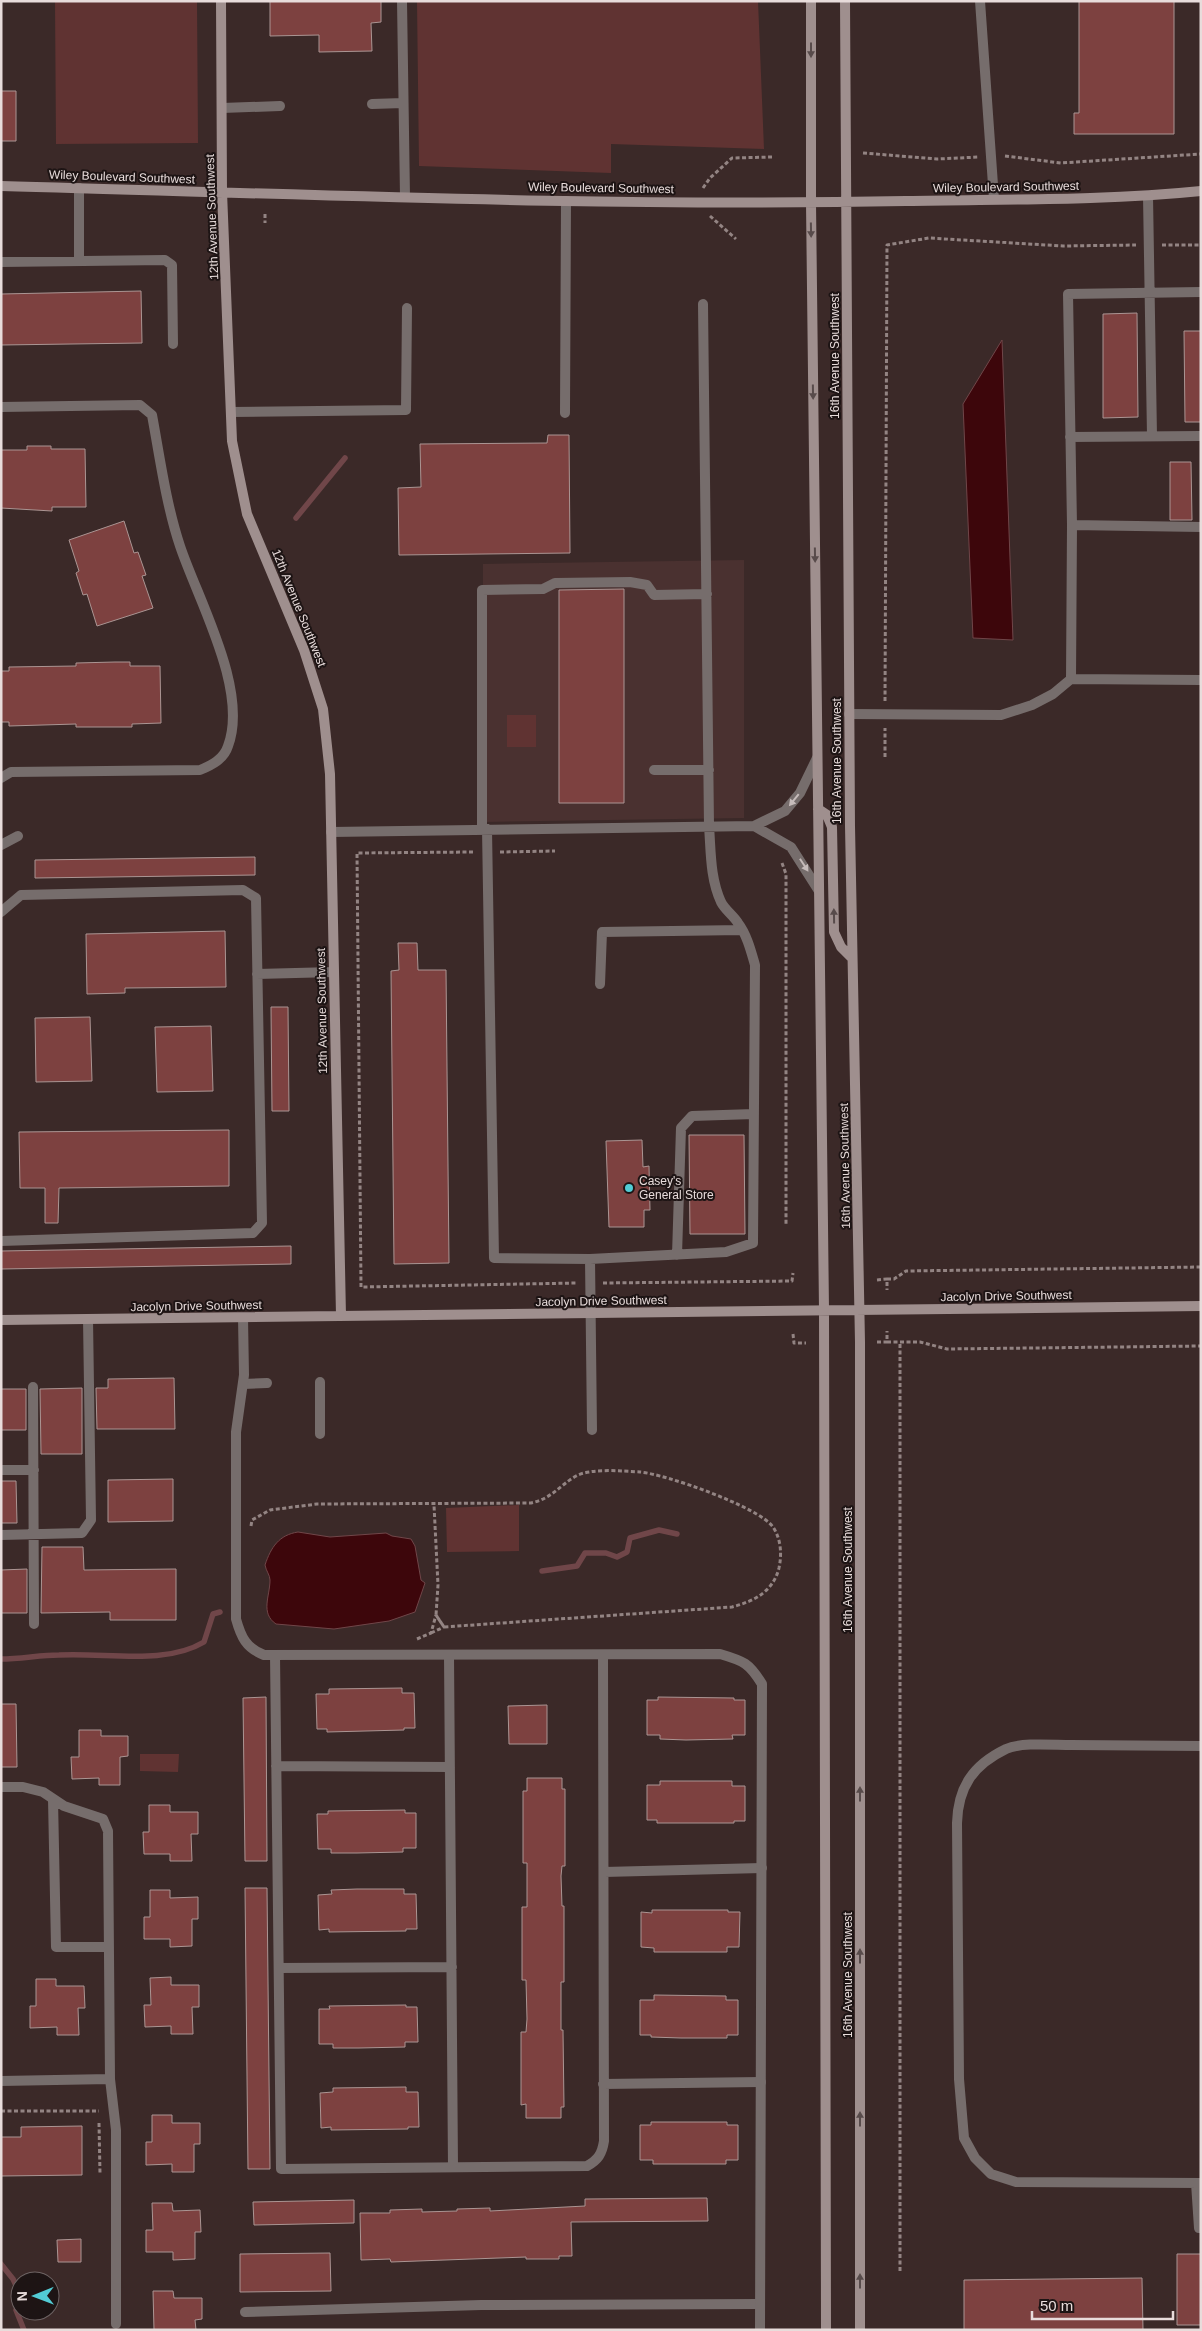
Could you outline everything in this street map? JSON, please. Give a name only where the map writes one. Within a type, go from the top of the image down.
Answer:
[{"type":"main road","name":"12th Avenue Southwest","points":[[221,1],[222,192],[232,441],[247,514],[304,650],[323,709],[330,774],[340,1316]]},
{"type":"main road","name":"16th Avenue Southwest","points":[[811,1],[811,203],[824,1310],[826,2330]]},
{"type":"main road","name":"16th Avenue Southwest","points":[[845,1],[849,714],[852,958],[860,1310],[860,2330]]},
{"type":"main road","name":"Wiley Boulevard Southwest","points":[[1,186],[566,201],[811,203],[1148,196],[1201,191]]},
{"type":"main road","points":[[818,809],[827,815],[832,828],[834,932],[841,947],[852,958]]},
{"type":"main road","name":"Jacolyn Drive Southwest","points":[[1,1320],[1201,1306]]},
{"type":"street","points":[[402,1],[405,197]]},
{"type":"street","points":[[980,1],[994,199]]},
{"type":"street","points":[[372,104],[404,103]]},
{"type":"street","points":[[222,108],[280,106]]},
{"type":"street","points":[[80,188],[80,261]]},
{"type":"street","points":[[1148,196],[1152,436]]},
{"type":"street","points":[[565,413],[566,201]]},
{"type":"street","points":[[1,262],[166,260],[172,265],[174,344]]},
{"type":"street","points":[[1072,679],[1072,526],[1068,294],[1201,292]]},
{"type":"street","points":[[703,304],[707,594],[709,826],[712,874],[716,889],[722,904],[742,930],[755,965],[753,1243],[726,1252],[677,1255],[590,1260],[494,1258],[482,590],[543,589],[555,583],[630,582],[647,585],[654,595],[707,594]]},
{"type":"street","points":[[231,412],[406,412],[407,308]]},
{"type":"street","points":[[1,407],[140,405],[152,415],[180,544],[231,686],[232,726],[228,747],[215,764],[200,770],[10,772],[1,778]]},
{"type":"street","points":[[1070,437],[1201,436]]},
{"type":"street","points":[[1072,526],[1201,527]]},
{"type":"street","points":[[849,714],[1001,715],[1032,705],[1053,694],[1072,679],[1201,680]]},
{"type":"street","points":[[331,832],[754,826],[785,811],[800,793],[817,758]]},
{"type":"street","points":[[654,770],[709,770]]},
{"type":"street","points":[[754,826],[791,847],[819,891]]},
{"type":"street","points":[[1,845],[18,836]]},
{"type":"street","points":[[1,912],[21,895],[243,890],[256,898],[262,1223],[253,1233],[1,1241]]},
{"type":"street","points":[[600,984],[602,932],[742,930]]},
{"type":"street","points":[[257,974],[334,972]]},
{"type":"street","points":[[677,1255],[681,1128],[692,1116],[754,1114]]},
{"type":"street","points":[[590,1260],[592,1430]]},
{"type":"street","points":[[243,1318],[243,1384],[236,1432],[236,1618],[240,1636],[251,1650],[264,1655],[720,1654],[741,1660],[752,1667],[762,1684],[760,2330]]},
{"type":"street","points":[[1,1535],[82,1533],[91,1520],[88,1319]]},
{"type":"street","points":[[320,1382],[320,1434]]},
{"type":"street","points":[[243,1384],[267,1383]]},
{"type":"street","points":[[33,1387],[34,1624]]},
{"type":"street","points":[[1,1470],[34,1470]]},
{"type":"street","points":[[274,1655],[281,2169],[587,2166],[597,2160],[602,2151],[604,2084],[604,1655]]},
{"type":"street","points":[[449,1655],[453,2167]]},
{"type":"street","points":[[1201,1746],[1038,1745],[1008,1748],[975,1770],[964,1787],[958,1803],[957,1823],[959,2079],[964,2138],[975,2158],[991,2174],[1016,2182],[1198,2183],[1199,2228],[1201,2228]]},
{"type":"street","points":[[276,1766],[450,1767]]},
{"type":"street","points":[[1,1787],[23,1787],[43,1792],[64,1806],[103,1819],[108,1831],[110,2079],[116,2130],[116,2324]]},
{"type":"street","points":[[53,1799],[56,1948],[109,1947]]},
{"type":"street","points":[[604,1872],[762,1868]]},
{"type":"street","points":[[279,1968],[452,1967]]},
{"type":"street","points":[[1,2081],[110,2079]]},
{"type":"street","points":[[604,2084],[761,2082]]},
{"type":"street","points":[[245,2312],[481,2305],[760,2304]]},
{"type":"path","points":[[863,153],[937,159],[1013,156],[1061,164],[1201,154]]},
{"type":"path","points":[[736,239],[694,202],[710,178],[732,158],[772,157]]},
{"type":"path","points":[[265,214],[265,223]]},
{"type":"path","points":[[885,757],[887,245],[929,238],[1063,246],[1201,245]]},
{"type":"path","points":[[555,851],[357,853],[361,1287],[792,1281],[793,1273]]},
{"type":"path","points":[[781,860],[786,874],[786,1226]]},
{"type":"path","points":[[878,1280],[894,1279],[906,1271],[1201,1267]]},
{"type":"path","points":[[887,1280],[887,1290]]},
{"type":"path","points":[[887,1331],[887,1342]]},
{"type":"path","points":[[793,1334],[794,1343],[806,1342]]},
{"type":"path","points":[[877,1342],[920,1342],[947,1349],[1201,1346]]},
{"type":"path","points":[[900,1342],[900,2271]]},
{"type":"path","points":[[250,1530],[252,1520],[260,1514],[287,1507],[317,1504],[434,1505],[531,1503],[548,1498],[581,1474],[620,1471],[643,1472],[663,1476],[747,1509],[772,1526],[780,1544],[780,1564],[773,1583],[764,1594],[732,1607],[444,1628],[413,1639]]},
{"type":"path","points":[[430,1633],[436,1614],[438,1585],[434,1505]]},
{"type":"path","points":[[436,1614],[444,1628]]},
{"type":"path","points":[[1,2111],[99,2110],[100,2175]]},
{"type":"shaded area","points":[[55,1],[197,1],[198,143],[56,144]]},
{"type":"shaded area","points":[[417,1],[758,1],[764,149],[611,144],[611,173],[419,166]]},
{"type":"shaded area","points":[[1002,340],[1013,640],[973,638],[963,404]]},
{"type":"shaded area","points":[[744,560],[744,818],[483,822],[483,564]]},
{"type":"shaded area","points":[[507,715],[536,715],[536,747],[507,747]]},
{"type":"shaded area","points":[[519,1505],[519,1551],[447,1552],[446,1508]]},
{"type":"shaded area","points":[[298,1532],[330,1537],[386,1533],[392,1536],[411,1539],[415,1546],[421,1580],[425,1583],[415,1612],[389,1621],[334,1629],[276,1624],[268,1615],[267,1604],[270,1580],[265,1565],[273,1547],[281,1539]]},
{"type":"shaded area","points":[[140,1754],[179,1754],[178,1772],[140,1771]]},
{"type":"building","points":[[270,1],[381,1],[381,22],[371,23],[372,51],[319,52],[319,35],[270,36]]},
{"type":"building","points":[[1079,1],[1174,1],[1174,134],[1074,134],[1074,113],[1079,113]]},
{"type":"building","points":[[1,91],[16,91],[16,141],[1,141]]},
{"type":"building","points":[[141,291],[142,343],[1,345],[1,294]]},
{"type":"building","points":[[1137,313],[1138,417],[1103,418],[1103,314]]},
{"type":"building","points":[[1184,331],[1201,331],[1201,422],[1185,422]]},
{"type":"building","points":[[548,435],[569,435],[570,553],[399,555],[398,488],[421,487],[420,444],[547,443]]},
{"type":"building","points":[[27,446],[51,446],[51,449],[85,449],[86,507],[52,507],[52,511],[1,508],[1,450],[27,450]]},
{"type":"building","points":[[1170,462],[1191,462],[1192,520],[1170,520]]},
{"type":"building","points":[[124,521],[134,553],[138,552],[146,575],[142,576],[153,608],[97,626],[87,594],[83,595],[76,573],[79,571],[69,540]]},
{"type":"building","points":[[624,589],[624,803],[559,803],[559,590]]},
{"type":"building","points":[[130,662],[130,666],[160,666],[161,723],[132,724],[132,727],[76,727],[76,724],[9,726],[9,722],[1,722],[1,671],[9,671],[9,667],[76,666],[76,663]]},
{"type":"building","points":[[255,857],[255,875],[35,878],[35,860]]},
{"type":"building","points":[[225,931],[226,987],[125,988],[125,993],[87,994],[86,934]]},
{"type":"building","points":[[398,943],[417,943],[418,970],[446,970],[449,1263],[394,1264],[391,971],[399,970]]},
{"type":"building","points":[[271,1007],[288,1007],[289,1111],[272,1111]]},
{"type":"building","points":[[90,1017],[92,1081],[36,1082],[35,1018]]},
{"type":"building","points":[[211,1026],[213,1091],[157,1092],[155,1027]]},
{"type":"building","points":[[229,1130],[229,1186],[59,1188],[58,1223],[45,1223],[45,1188],[20,1188],[19,1132]]},
{"type":"building","points":[[689,1135],[744,1135],[745,1234],[690,1234]]},
{"type":"building","name":"Casey's General Store","points":[[642,1140],[643,1167],[649,1166],[650,1210],[644,1210],[644,1227],[609,1227],[606,1141]]},
{"type":"building","points":[[291,1246],[291,1264],[1,1269],[1,1251]]},
{"type":"building","points":[[174,1378],[175,1429],[97,1429],[96,1388],[108,1388],[108,1379]]},
{"type":"building","points":[[82,1388],[82,1454],[41,1454],[40,1389]]},
{"type":"building","points":[[1,1389],[26,1389],[26,1430],[1,1430]]},
{"type":"building","points":[[173,1479],[173,1521],[108,1522],[108,1480]]},
{"type":"building","points":[[1,1481],[16,1481],[17,1523],[1,1523]]},
{"type":"building","points":[[42,1547],[83,1547],[84,1570],[176,1569],[176,1620],[110,1620],[110,1612],[41,1613]]},
{"type":"building","points":[[27,1569],[27,1613],[1,1613],[1,1570]]},
{"type":"building","points":[[402,1688],[402,1693],[414,1693],[415,1728],[327,1732],[327,1729],[317,1729],[316,1694],[329,1694],[329,1689]]},
{"type":"building","points":[[266,1697],[267,1861],[245,1861],[243,1698]]},
{"type":"building","points":[[658,1697],[734,1698],[734,1700],[745,1700],[745,1735],[732,1735],[733,1739],[686,1740],[660,1739],[660,1735],[647,1735],[647,1700],[658,1700]]},
{"type":"building","points":[[1,1704],[16,1704],[17,1767],[1,1767]]},
{"type":"building","points":[[547,1705],[547,1744],[509,1744],[508,1706]]},
{"type":"building","points":[[79,1730],[101,1730],[101,1736],[128,1736],[128,1756],[120,1757],[120,1785],[99,1785],[99,1778],[72,1779],[71,1757],[79,1757]]},
{"type":"building","points":[[527,1778],[562,1778],[562,1789],[565,1789],[565,1866],[562,1866],[561,1876],[562,1906],[564,1906],[564,1982],[561,1982],[561,2030],[563,2030],[564,2107],[561,2107],[561,2118],[526,2118],[526,2104],[521,2105],[521,2032],[526,2032],[527,2019],[526,1980],[522,1980],[522,1907],[527,1907],[527,1863],[523,1863],[523,1791],[527,1791]]},
{"type":"building","points":[[660,1781],[732,1781],[732,1786],[745,1786],[745,1821],[734,1821],[734,1823],[657,1823],[657,1820],[647,1820],[647,1785],[660,1785]]},
{"type":"building","points":[[149,1805],[170,1805],[170,1812],[198,1812],[198,1834],[191,1834],[192,1861],[170,1861],[170,1854],[144,1854],[143,1832],[149,1832]]},
{"type":"building","points":[[405,1810],[405,1813],[416,1813],[416,1848],[403,1848],[403,1852],[357,1853],[331,1853],[331,1849],[318,1849],[317,1814],[328,1814],[328,1811]]},
{"type":"building","points":[[245,1888],[267,1888],[270,2169],[248,2169]]},
{"type":"building","points":[[404,1889],[404,1894],[416,1894],[417,1929],[406,1929],[406,1931],[329,1932],[329,1929],[319,1930],[318,1895],[332,1894],[331,1890]]},
{"type":"building","points":[[150,1890],[170,1890],[170,1898],[198,1897],[198,1919],[192,1919],[192,1946],[170,1947],[170,1939],[144,1939],[144,1917],[150,1917]]},
{"type":"building","points":[[652,1910],[728,1910],[728,1912],[740,1912],[739,1947],[727,1947],[727,1952],[654,1952],[654,1948],[641,1947],[641,1912],[652,1913]]},
{"type":"building","points":[[171,1977],[171,1985],[199,1985],[199,2007],[192,2007],[193,2034],[171,2034],[171,2026],[145,2027],[144,2005],[151,2005],[150,1978]]},
{"type":"building","points":[[36,1979],[56,1979],[56,1986],[84,1986],[85,2008],[78,2008],[79,2035],[57,2035],[57,2027],[30,2028],[30,2006],[36,2006]]},
{"type":"building","points":[[654,1995],[726,1996],[726,2000],[738,2000],[738,2035],[727,2035],[727,2038],[681,2038],[640,2035],[640,2000],[654,2000]]},
{"type":"building","points":[[406,2005],[406,2007],[417,2007],[418,2042],[405,2042],[405,2047],[359,2048],[333,2048],[333,2044],[319,2044],[319,2009],[330,2009],[329,2006]]},
{"type":"building","points":[[406,2087],[406,2092],[418,2092],[419,2127],[408,2127],[408,2129],[331,2130],[331,2127],[321,2128],[320,2093],[333,2092],[333,2088]]},
{"type":"building","points":[[152,2115],[172,2115],[172,2123],[200,2123],[200,2144],[194,2144],[194,2172],[172,2172],[172,2164],[146,2165],[146,2142],[152,2142]]},
{"type":"building","points":[[651,2122],[727,2122],[727,2125],[738,2125],[738,2160],[726,2160],[726,2164],[653,2164],[653,2160],[640,2160],[640,2125],[651,2125]]},
{"type":"building","points":[[82,2126],[82,2175],[1,2176],[1,2137],[21,2137],[21,2127]]},
{"type":"building","points":[[707,2198],[708,2221],[571,2222],[572,2256],[559,2256],[559,2259],[526,2259],[526,2257],[391,2262],[390,2259],[361,2260],[360,2213],[390,2213],[390,2210],[422,2209],[422,2212],[490,2208],[490,2211],[585,2206],[585,2199]]},
{"type":"building","points":[[354,2200],[354,2223],[254,2225],[253,2202]]},
{"type":"building","points":[[152,2203],[172,2203],[173,2211],[200,2210],[201,2232],[195,2232],[195,2259],[173,2260],[173,2252],[146,2252],[146,2230],[153,2230]]},
{"type":"building","points":[[81,2239],[81,2262],[58,2262],[57,2240]]},
{"type":"building","points":[[330,2253],[331,2291],[240,2292],[240,2254]]},
{"type":"building","points":[[1177,2254],[1201,2254],[1201,2325],[1177,2325]]},
{"type":"building","points":[[1142,2278],[1143,2330],[964,2330],[964,2280]]},
{"type":"building","points":[[153,2291],[173,2291],[174,2298],[202,2298],[202,2319],[195,2320],[196,2330],[154,2330]]},
{"type":"waterway","points":[[296,518],[345,458]]},
{"type":"waterway","points":[[542,1571],[577,1566],[585,1553],[606,1553],[617,1557],[627,1552],[630,1538],[659,1530],[677,1534]]},
{"type":"waterway","points":[[1,1659],[52,1655],[153,1656],[171,1654],[204,1642],[213,1614],[220,1612]]},
{"type":"waterway","points":[[1,2264],[10,2275]]},
{"type":"waterway","points":[[20,2321],[24,2330]]},
{"type":"place","name":"Casey's General Store","points":[[629,1188]]}]
